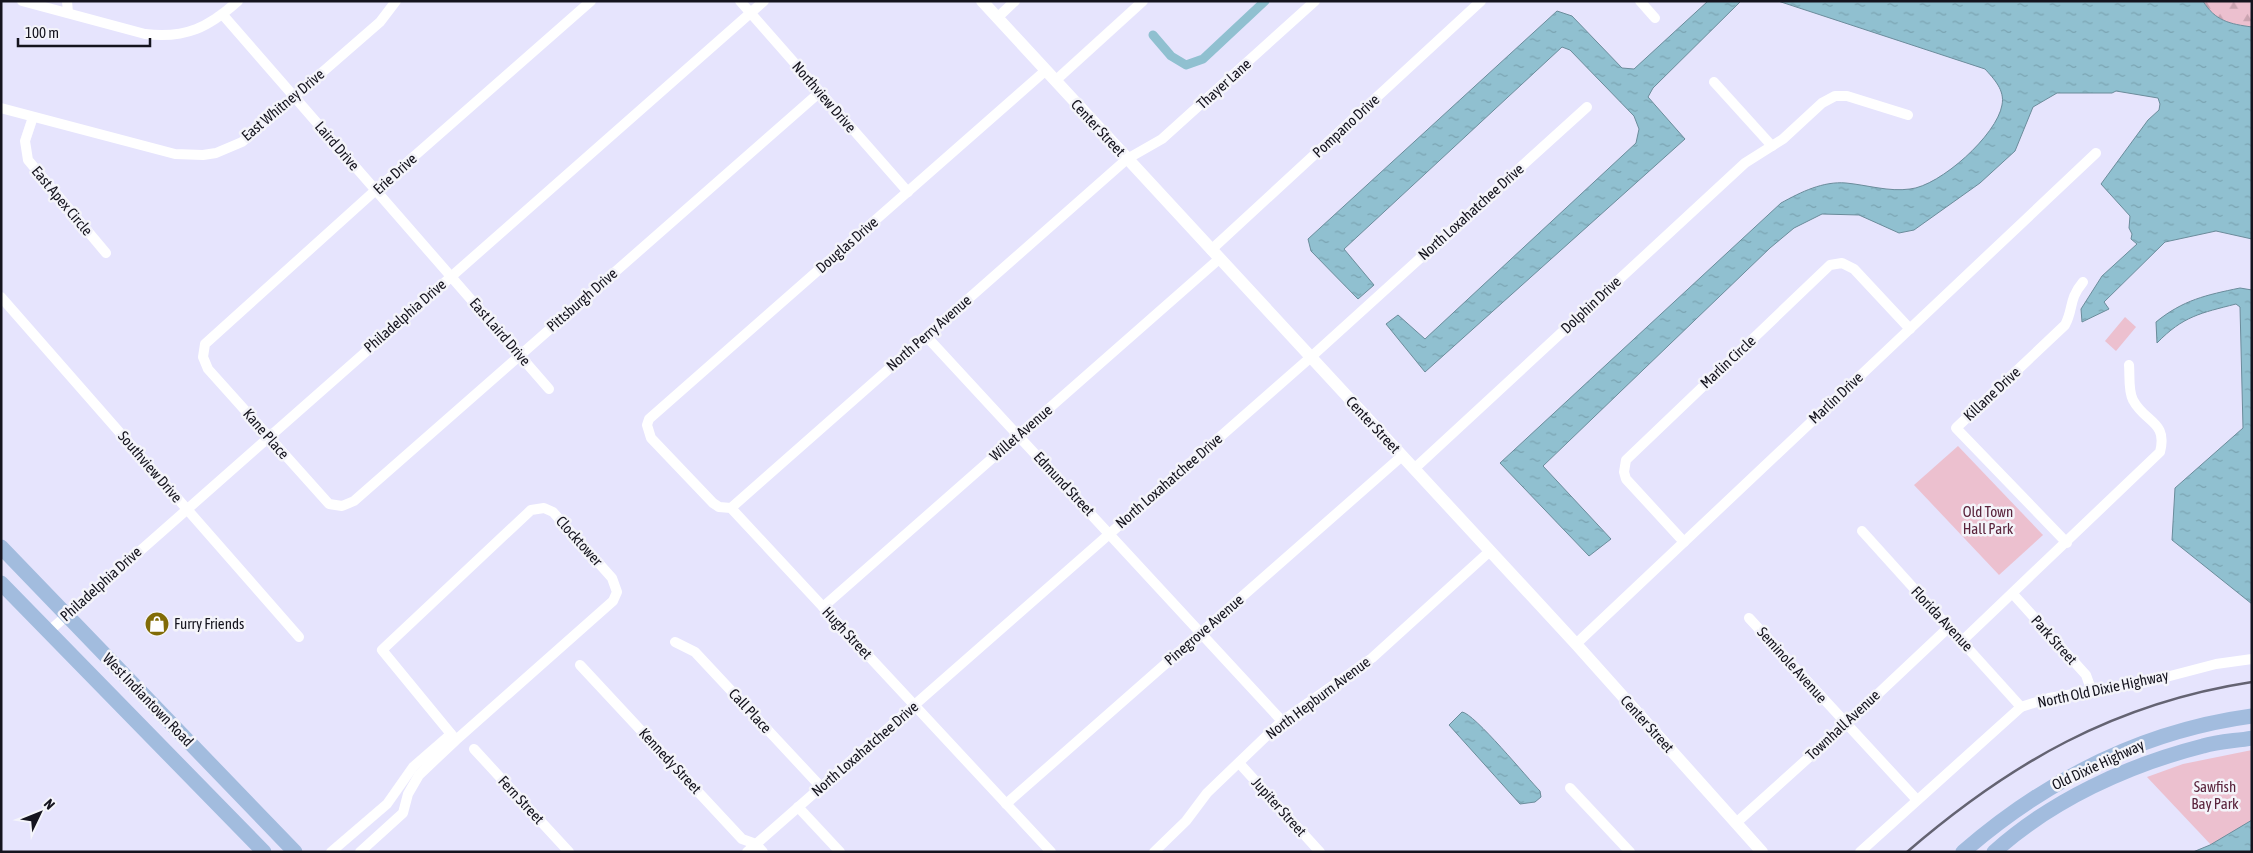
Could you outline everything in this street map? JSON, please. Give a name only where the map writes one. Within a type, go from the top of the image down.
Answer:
[{"type":"main road","name":"West Indiantown Road","points":[[1,547],[294,852]]},
{"type":"main road","name":"West Indiantown Road","points":[[1,583],[264,852]]},
{"type":"main road","name":"Old Dixie Highway","points":[[1963,852],[2017,809],[2054,784],[2097,762],[2156,738],[2199,726],[2252,716]]},
{"type":"main road","name":"Old Dixie Highway","points":[[1994,852],[2026,826],[2107,780],[2135,768],[2205,745],[2252,738]]},
{"type":"street","points":[[22,1],[145,34],[166,36],[193,31],[222,15],[238,1]]},
{"type":"street","points":[[68,1],[68,13]]},
{"type":"street","name":"East Whitney Drive","points":[[1,108],[175,154],[203,155],[216,153],[242,142],[380,22],[396,1]]},
{"type":"street","name":"Erie Drive","points":[[203,350],[209,338],[591,1]]},
{"type":"street","name":"Northview Drive","points":[[740,1],[908,192]]},
{"type":"street","name":"Philadelphia Drive","points":[[48,632],[186,508],[764,1]]},
{"type":"street","name":"Center Street","points":[[982,1],[1576,644],[1762,852]]},
{"type":"street","points":[[997,18],[1014,1]]},
{"type":"street","points":[[1055,81],[1143,1]]},
{"type":"street","name":"Thayer Lane","points":[[1127,159],[1162,139],[1315,1]]},
{"type":"street","name":"Pompano Drive","points":[[1215,254],[1481,1]]},
{"type":"street","points":[[1640,1],[1655,18]]},
{"type":"street","name":"Laird Drive","points":[[222,15],[451,276]]},
{"type":"street","name":"Douglas Drive","points":[[649,420],[1045,70]]},
{"type":"street","points":[[1714,82],[1772,146]]},
{"type":"street","name":"Pittsburgh Drive","points":[[342,506],[354,501],[820,92]]},
{"type":"street","name":"Dolphin Drive","points":[[1414,469],[1745,163],[1783,139],[1822,103],[1835,96],[1847,96],[1908,115]]},
{"type":"street","name":"North Loxahatchee Drive","points":[[748,852],[760,848],[798,807],[1310,357],[1587,107]]},
{"type":"street","name":"East Apex Circle","points":[[33,117],[25,141],[28,160],[106,253]]},
{"type":"street","name":"Marlin Drive","points":[[1576,644],[2096,153]]},
{"type":"street","name":"North Perry Avenue","points":[[731,508],[1127,159]]},
{"type":"street","name":"Willet Avenue","points":[[823,607],[1018,435],[1215,254]]},
{"type":"street","name":"Marlin Circle","points":[[1684,542],[1626,479],[1624,466],[1626,460],[1830,265],[1836,263],[1849,266],[1910,329]]},
{"type":"street","name":"East Laird Drive","points":[[451,276],[549,389]]},
{"type":"street","name":"Killane Drive","points":[[2067,543],[1956,428],[2065,325],[2070,316],[2069,309],[2074,293],[2083,282]]},
{"type":"street","name":"Southview Drive","points":[[1,297],[299,637]]},
{"type":"street","name":"Edmund Street","points":[[926,336],[1282,721]]},
{"type":"street","name":"Kane Place","points":[[203,350],[203,357],[208,368],[324,500],[336,506],[342,506]]},
{"type":"street","points":[[1962,641],[2067,543],[2160,452],[2163,440],[2160,429],[2138,408],[2131,398],[2129,365]]},
{"type":"street","name":"Hugh Street","points":[[649,420],[647,425],[651,438],[713,503],[719,507],[731,508],[1051,852]]},
{"type":"street","name":"Pinegrove Avenue","points":[[1006,804],[1402,456]]},
{"type":"street","name":"Clocktower","points":[[331,852],[387,804],[413,767],[453,737],[613,601],[616,592],[612,578],[553,512],[544,508],[530,510],[382,650],[453,737]]},
{"type":"street","name":"Florida Avenue","points":[[1862,531],[2021,706]]},
{"type":"street","name":"North Hepburn Avenue","points":[[1158,851],[1186,821],[1206,793],[1282,721],[1372,658],[1490,552]]},
{"type":"street","name":"Park Street","points":[[2013,594],[2086,675],[2091,690]]},
{"type":"street","name":"Seminole Avenue","points":[[1749,618],[1917,800]]},
{"type":"street","name":"Townhall Avenue","points":[[1736,823],[1846,724],[1949,626]]},
{"type":"street","name":"Call Place","points":[[675,642],[695,652],[821,787]]},
{"type":"street","name":"North Old Dixie Highway","points":[[1860,852],[2021,706],[2091,690],[2147,682],[2207,666],[2251,659]]},
{"type":"street","name":"Kennedy Street","points":[[580,665],[742,839],[760,848]]},
{"type":"street","name":"Clocktower","points":[[360,852],[403,813],[408,794],[419,775],[453,737]]},
{"type":"street","name":"Fern Street","points":[[474,749],[569,852]]},
{"type":"street","name":"Jupiter Street","points":[[1239,763],[1320,852]]},
{"type":"street","points":[[1570,788],[1630,852]]},
{"type":"street","points":[[798,807],[840,852]]},
{"type":"green space","points":[[2203,1],[2250,1],[2252,27],[2218,17]]},
{"type":"green space","points":[[2125,317],[2136,327],[2116,351],[2105,341]]},
{"type":"green space","name":"Old Town Hall Park","points":[[1958,446],[2043,535],[1999,575],[1914,485]]},
{"type":"green space","name":"Sawfish Bay Park","points":[[2252,750],[2252,823],[2213,847],[2147,777],[2183,764]]},
{"type":"water","points":[[1708,1],[1741,1],[1653,88],[1648,97],[1685,139],[1425,372],[1386,324],[1398,315],[1425,339],[1636,143],[1639,129],[1634,116],[1570,50],[1562,47],[1344,249],[1374,285],[1358,299],[1311,251],[1308,239],[1557,11],[1572,16],[1622,68],[1634,69]]},
{"type":"water","points":[[1778,1],[2203,1],[2218,17],[2252,27],[2252,239],[2216,231],[2165,242],[2104,302],[2109,309],[2082,322],[2081,309],[2102,276],[2137,244],[2131,239],[2132,234],[2129,228],[2130,216],[2101,184],[2148,120],[2159,110],[2160,104],[2158,98],[2116,91],[2112,93],[2057,93],[2033,107],[2015,151],[1980,183],[1914,230],[1899,233],[1859,215],[1822,214],[1794,228],[1770,248],[1543,466],[1611,539],[1589,556],[1500,463],[1781,203],[1804,191],[1837,183],[1894,190],[1922,186],[1951,169],[1965,157],[1979,144],[1998,117],[2002,105],[2002,94],[1995,81],[1985,69]]},
{"type":"water","points":[[2240,288],[2252,290],[2252,604],[2172,540],[2175,488],[2243,428],[2240,307],[2236,304],[2193,317],[2175,327],[2157,343],[2156,322],[2185,303]]},
{"type":"water","points":[[1462,712],[1478,723],[1501,747],[1540,791],[1541,797],[1535,802],[1520,804],[1449,725]]},
{"type":"water","points":[[2252,820],[2252,852],[2193,852],[2210,845]]},
{"type":"waterway","points":[[1153,35],[1171,56],[1186,65],[1203,59],[1265,1]]},
{"type":"railway","points":[[1907,852],[1985,791],[2025,765],[2067,742],[2110,722],[2155,705],[2202,692],[2252,682]]},
{"type":"place","name":"Furry Friends","points":[[157,624]]}]
